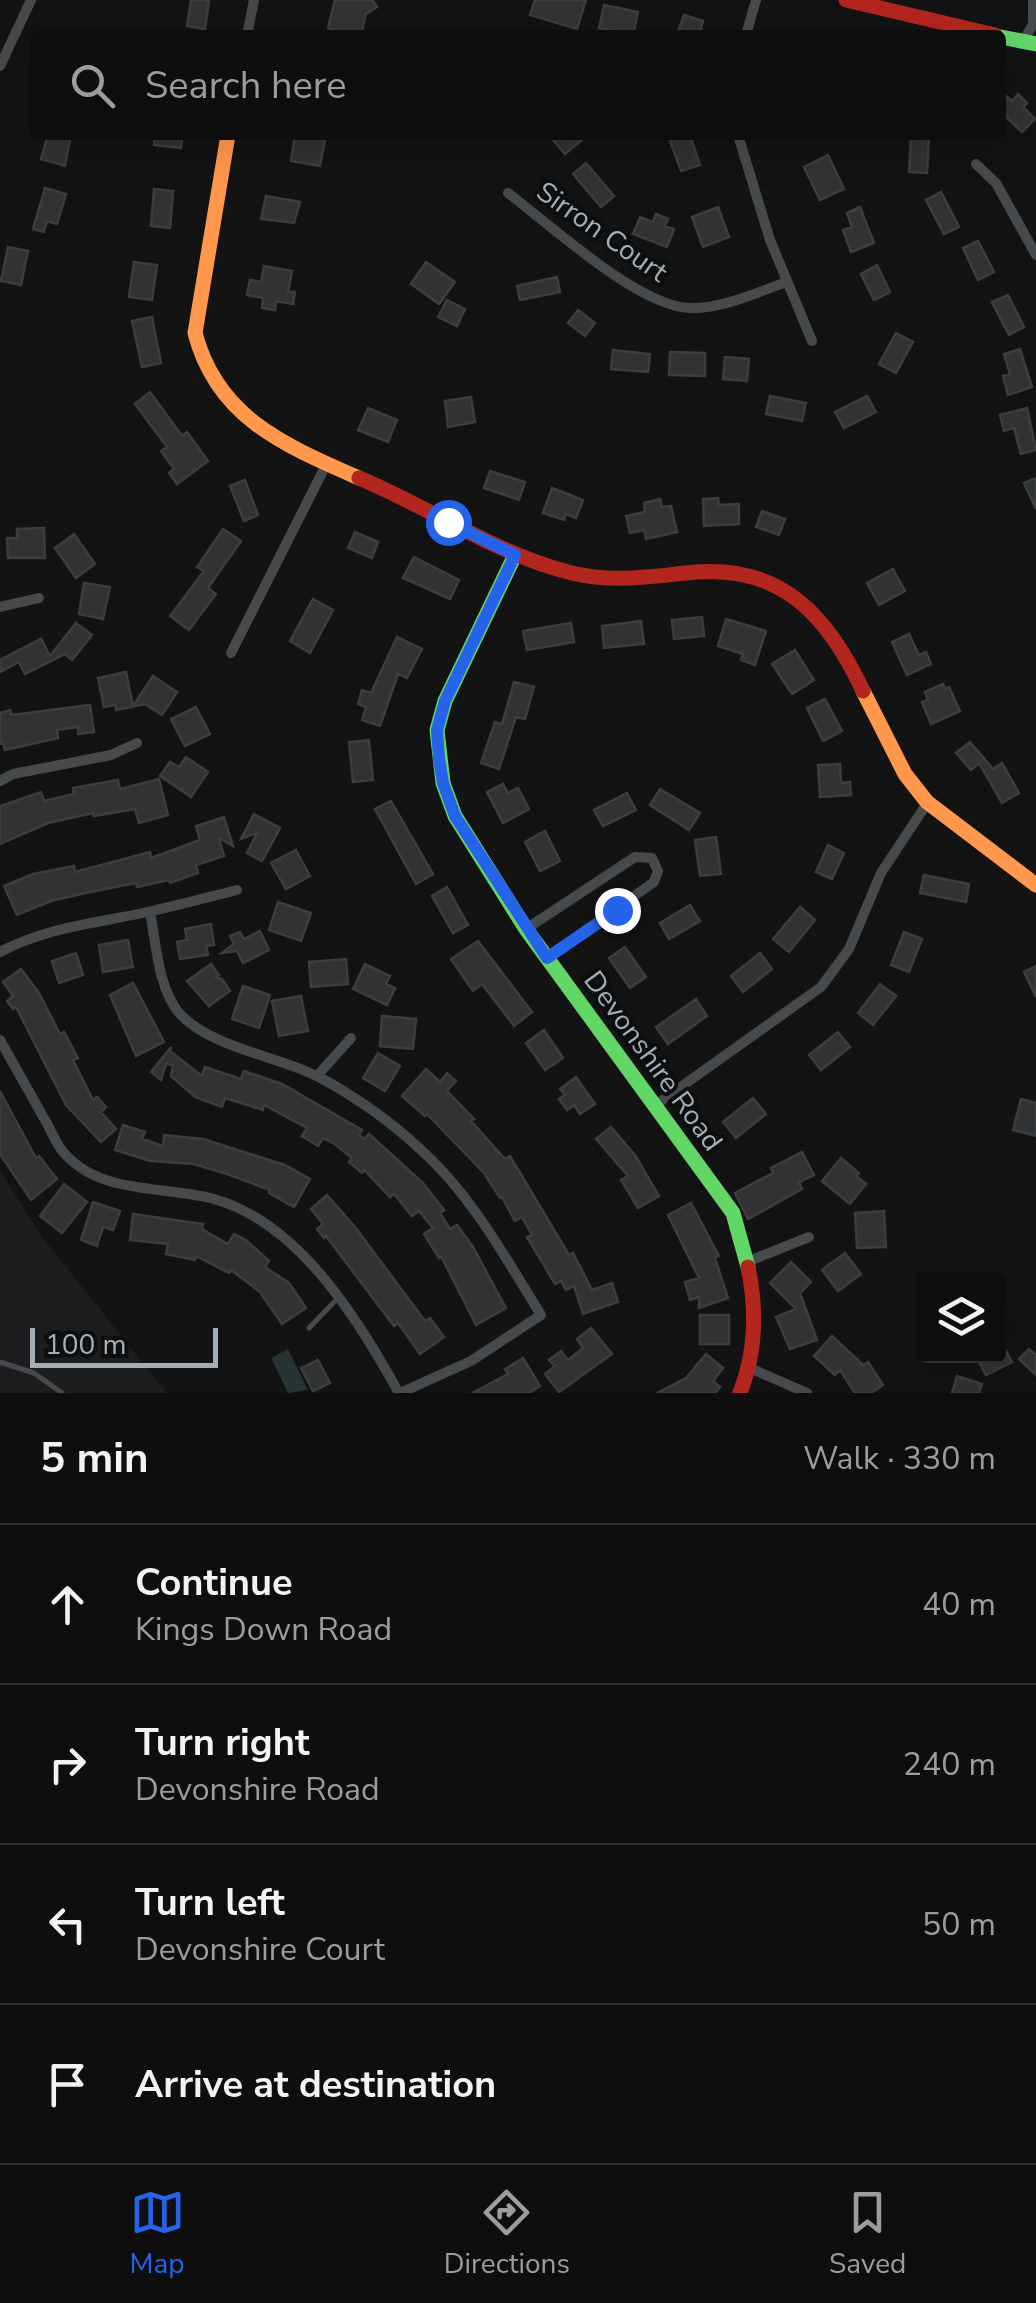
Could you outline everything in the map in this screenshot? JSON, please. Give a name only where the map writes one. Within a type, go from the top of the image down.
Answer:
[{"type":"street","points":[[0,66],[31,0]]},
{"type":"street","points":[[248,30],[254,0]]},
{"type":"street","points":[[747,30],[756,0]]},
{"type":"street","points":[[846,0],[973,30]]},
{"type":"street","points":[[1030,43],[1032,0]]},
{"type":"street","points":[[227,140],[195,333],[203,364],[214,384],[235,406],[289,448],[515,555],[598,579],[717,569],[757,577],[789,591],[830,629],[888,742],[928,802],[1036,885]]},
{"type":"street","points":[[740,140],[770,240],[812,340]]},
{"type":"street","points":[[976,164],[996,183],[1036,255]]},
{"type":"street","name":"Sirron Court","points":[[508,193],[620,278],[656,300],[687,308],[711,306],[787,282]]},
{"type":"street","points":[[231,653],[327,463]]},
{"type":"street","name":"Devonshire Road","points":[[515,555],[445,701],[437,730],[443,783],[455,816],[526,929],[733,1213],[749,1260],[753,1297],[752,1369],[740,1393]]},
{"type":"street","points":[[0,608],[38,598]]},
{"type":"street","points":[[0,781],[13,774],[111,755],[137,744]]},
{"type":"street","points":[[654,1106],[820,987],[849,949],[881,873],[928,802]]},
{"type":"street","points":[[526,929],[635,856],[652,858],[658,872],[654,882],[547,958]]},
{"type":"street","points":[[0,952],[18,942],[75,924],[150,912],[237,890]]},
{"type":"street","points":[[0,1040],[63,1153],[94,1176],[108,1181],[216,1200],[264,1222],[315,1266],[400,1393],[472,1361],[541,1314],[478,1212],[421,1149],[318,1076],[200,1031],[178,1012],[162,976],[150,912]]},
{"type":"street","points":[[318,1076],[351,1038]]},
{"type":"street","points":[[749,1260],[809,1237]]},
{"type":"street","points":[[752,1369],[807,1393]]},
{"type":"lane","points":[[309,1328],[337,1299]]},
{"type":"lane","points":[[0,1362],[34,1373],[62,1393]]},
{"type":"shaded area","points":[[0,1171],[43,1238],[167,1393],[0,1393]]},
{"type":"shaded area","points":[[288,1349],[308,1390],[288,1393],[271,1358]]},
{"type":"building","points":[[191,0],[209,0],[205,29],[187,26]]},
{"type":"building","points":[[335,0],[372,0],[377,7],[366,14],[362,30],[328,28]]},
{"type":"building","points":[[535,0],[586,0],[577,29],[530,15]]},
{"type":"building","points":[[604,5],[638,12],[634,30],[599,28]]},
{"type":"building","points":[[684,15],[703,21],[700,30],[679,30]]},
{"type":"building","points":[[1018,94],[1027,103],[1023,107],[1035,119],[1022,132],[1006,117],[1006,96],[1012,101]]},
{"type":"building","points":[[47,140],[70,140],[65,166],[41,159]]},
{"type":"building","points":[[154,140],[182,140],[181,148],[154,145]]},
{"type":"building","points":[[294,140],[325,140],[320,166],[291,161]]},
{"type":"building","points":[[553,140],[582,140],[565,154]]},
{"type":"building","points":[[670,140],[692,140],[700,165],[681,171]]},
{"type":"building","points":[[911,140],[929,140],[927,173],[909,172]]},
{"type":"building","points":[[828,155],[844,189],[820,200],[804,167]]},
{"type":"building","points":[[586,163],[614,196],[601,207],[573,174]]},
{"type":"building","points":[[45,188],[66,194],[57,224],[47,221],[44,232],[33,229]]},
{"type":"building","points":[[154,189],[173,191],[170,228],[151,226]]},
{"type":"building","points":[[941,192],[959,227],[944,234],[926,200]]},
{"type":"building","points":[[266,196],[300,202],[294,223],[261,219]]},
{"type":"building","points":[[718,207],[729,237],[703,247],[692,217]]},
{"type":"building","points":[[860,207],[874,243],[851,252],[843,230],[852,227],[847,213]]},
{"type":"building","points":[[656,214],[668,219],[665,226],[674,229],[667,247],[633,234],[640,217],[653,222]]},
{"type":"building","points":[[978,241],[994,272],[978,280],[963,248]]},
{"type":"building","points":[[8,247],[28,251],[21,285],[1,281]]},
{"type":"building","points":[[134,262],[157,265],[152,300],[129,297]]},
{"type":"building","points":[[426,262],[455,282],[439,304],[411,284]]},
{"type":"building","points":[[877,265],[890,292],[874,300],[861,274]]},
{"type":"building","points":[[264,266],[292,271],[288,292],[295,292],[293,304],[276,301],[275,310],[262,308],[263,298],[247,295],[250,280],[261,282]]},
{"type":"building","points":[[557,277],[560,292],[520,300],[517,286]]},
{"type":"building","points":[[1008,295],[1024,327],[1009,335],[992,302]]},
{"type":"building","points":[[447,300],[465,309],[457,326],[438,317]]},
{"type":"building","points":[[578,310],[595,323],[585,336],[568,323]]},
{"type":"building","points":[[152,317],[161,363],[142,367],[132,321]]},
{"type":"building","points":[[896,333],[913,342],[896,373],[879,364]]},
{"type":"building","points":[[1020,349],[1032,387],[1008,395],[1003,376],[1010,374],[1004,354]]},
{"type":"building","points":[[613,350],[650,354],[648,372],[611,369]]},
{"type":"building","points":[[670,352],[705,353],[705,376],[669,375]]},
{"type":"building","points":[[725,357],[749,359],[747,381],[723,379]]},
{"type":"building","points":[[150,392],[182,436],[187,432],[208,461],[177,484],[169,473],[174,469],[161,451],[167,447],[135,404]]},
{"type":"building","points":[[770,396],[806,403],[802,421],[766,414]]},
{"type":"building","points":[[867,396],[876,412],[844,428],[835,412]]},
{"type":"building","points":[[471,397],[475,422],[448,427],[445,401]]},
{"type":"building","points":[[368,408],[397,420],[388,442],[358,430]]},
{"type":"building","points":[[1027,408],[1036,450],[1021,454],[1014,428],[1004,431],[1000,415]]},
{"type":"building","points":[[490,471],[525,482],[519,500],[484,488]]},
{"type":"building","points":[[1036,478],[1036,509],[1024,483]]},
{"type":"building","points":[[245,480],[258,515],[244,521],[230,486]]},
{"type":"building","points":[[552,488],[583,500],[576,518],[566,514],[564,520],[543,513]]},
{"type":"building","points":[[718,498],[719,505],[739,504],[739,524],[704,526],[703,499]]},
{"type":"building","points":[[660,499],[662,507],[671,506],[677,532],[646,539],[644,530],[630,533],[626,516],[645,512],[644,503]]},
{"type":"building","points":[[762,511],[785,519],[779,535],[756,527]]},
{"type":"building","points":[[44,528],[45,558],[8,558],[7,538],[17,538],[17,529]]},
{"type":"building","points":[[223,529],[241,541],[208,588],[216,594],[189,630],[170,616],[204,571],[197,567]]},
{"type":"building","points":[[355,532],[378,542],[372,558],[348,548]]},
{"type":"building","points":[[74,534],[95,564],[76,578],[55,548]]},
{"type":"building","points":[[414,557],[459,580],[450,599],[403,578]]},
{"type":"building","points":[[893,569],[905,591],[879,605],[867,583]]},
{"type":"building","points":[[84,583],[110,587],[103,619],[79,614]]},
{"type":"building","points":[[313,599],[333,610],[310,653],[290,641]]},
{"type":"building","points":[[702,617],[704,636],[674,639],[672,620]]},
{"type":"building","points":[[726,619],[766,631],[755,665],[741,660],[743,654],[718,646]]},
{"type":"building","points":[[641,621],[644,644],[604,648],[602,626]]},
{"type":"building","points":[[76,623],[92,635],[72,660],[65,654],[25,674],[19,662],[0,672],[0,660],[41,639],[50,656]]},
{"type":"building","points":[[571,623],[574,642],[527,650],[523,631]]},
{"type":"building","points":[[909,634],[919,655],[926,652],[931,664],[907,675],[892,642]]},
{"type":"building","points":[[397,637],[422,649],[407,678],[398,674],[380,726],[362,720],[366,707],[358,704],[362,690],[371,693]]},
{"type":"building","points":[[795,650],[814,680],[792,694],[772,664]]},
{"type":"building","points":[[126,672],[133,706],[153,676],[177,692],[162,715],[145,704],[116,710],[115,705],[104,707],[98,678]]},
{"type":"building","points":[[514,682],[534,687],[525,719],[516,717],[499,769],[481,763],[495,722],[502,724]]},
{"type":"building","points":[[943,684],[945,689],[949,687],[960,711],[931,724],[922,702],[928,700],[925,692]]},
{"type":"building","points":[[825,699],[842,731],[823,741],[807,708]]},
{"type":"building","points":[[90,705],[94,732],[78,734],[78,727],[57,730],[58,738],[5,750],[0,744],[0,713],[10,710],[12,715]]},
{"type":"building","points":[[196,707],[210,734],[185,746],[171,719]]},
{"type":"building","points":[[369,740],[373,780],[353,782],[349,742]]},
{"type":"building","points":[[970,742],[993,769],[1002,763],[1019,793],[1002,803],[979,763],[971,770],[956,753]]},
{"type":"building","points":[[186,757],[208,772],[191,797],[160,776],[170,762],[179,767]]},
{"type":"building","points":[[840,764],[841,783],[850,782],[851,795],[820,797],[818,765]]},
{"type":"building","points":[[159,779],[168,815],[139,823],[135,809],[94,816],[93,813],[48,823],[0,844],[0,806],[41,792],[44,801],[74,794],[73,788],[118,780],[120,789]]},
{"type":"building","points":[[503,784],[508,793],[518,788],[529,809],[503,823],[487,792]]},
{"type":"building","points":[[660,789],[700,813],[689,830],[650,805]]},
{"type":"building","points":[[627,793],[636,810],[603,826],[594,810]]},
{"type":"building","points":[[391,801],[433,874],[416,884],[375,809]]},
{"type":"building","points":[[254,814],[280,828],[262,861],[247,853],[257,833],[241,839]]},
{"type":"building","points":[[224,817],[233,846],[219,838],[224,856],[196,865],[198,873],[170,883],[169,880],[137,887],[136,883],[90,892],[51,901],[17,915],[4,886],[33,874],[74,866],[75,872],[150,852],[151,858],[200,840],[196,826]]},
{"type":"building","points":[[545,831],[560,861],[540,871],[525,842]]},
{"type":"building","points":[[716,837],[721,874],[700,876],[695,840]]},
{"type":"building","points":[[828,845],[844,853],[832,879],[816,872]]},
{"type":"building","points":[[296,850],[310,876],[286,889],[271,863]]},
{"type":"building","points":[[924,875],[969,884],[966,902],[920,893]]},
{"type":"building","points":[[447,887],[468,925],[453,933],[432,896]]},
{"type":"building","points":[[278,902],[311,913],[301,941],[269,930]]},
{"type":"building","points":[[690,905],[700,921],[669,939],[660,923]]},
{"type":"building","points":[[800,907],[815,920],[789,952],[773,939]]},
{"type":"building","points":[[211,924],[214,945],[206,946],[208,955],[180,959],[177,942],[187,940],[185,929]]},
{"type":"building","points":[[260,931],[269,950],[243,963],[237,951],[222,953],[234,944],[230,936],[240,932],[244,939]]},
{"type":"building","points":[[904,932],[922,939],[909,972],[891,965]]},
{"type":"building","points":[[128,940],[133,967],[103,972],[99,945]]},
{"type":"building","points":[[478,941],[532,1012],[514,1026],[482,984],[473,991],[451,959]]},
{"type":"building","points":[[625,947],[646,977],[630,988],[609,958]]},
{"type":"building","points":[[76,953],[83,975],[59,983],[52,961]]},
{"type":"building","points":[[760,953],[772,969],[743,992],[731,976]]},
{"type":"building","points":[[346,959],[348,984],[311,987],[309,962]]},
{"type":"building","points":[[211,964],[219,975],[216,977],[230,991],[209,1006],[187,981]]},
{"type":"building","points":[[365,964],[390,976],[386,984],[395,988],[387,1005],[353,989]]},
{"type":"building","points":[[1036,966],[1036,997],[1024,972]]},
{"type":"building","points":[[21,969],[39,993],[60,1034],[64,1032],[93,1100],[97,1097],[106,1107],[101,1112],[116,1129],[101,1142],[66,1105],[16,1007],[13,1009],[7,1001],[13,996],[3,982]]},
{"type":"building","points":[[133,983],[164,1042],[136,1056],[110,995]]},
{"type":"building","points":[[880,984],[896,996],[873,1025],[858,1013]]},
{"type":"building","points":[[243,986],[270,995],[259,1028],[232,1019]]},
{"type":"building","points":[[301,996],[308,1031],[279,1036],[272,1001]]},
{"type":"building","points":[[696,999],[707,1016],[668,1044],[656,1027]]},
{"type":"building","points":[[382,1016],[416,1019],[413,1049],[380,1046]]},
{"type":"building","points":[[544,1030],[563,1058],[545,1070],[526,1043]]},
{"type":"building","points":[[838,1032],[850,1047],[821,1070],[809,1055]]},
{"type":"building","points":[[171,1047],[170,1051],[202,1076],[205,1067],[241,1079],[244,1071],[282,1084],[362,1130],[359,1135],[364,1139],[369,1134],[423,1183],[444,1210],[440,1213],[450,1229],[457,1225],[506,1308],[476,1325],[441,1256],[424,1234],[433,1228],[419,1211],[412,1216],[394,1194],[390,1197],[332,1142],[323,1138],[318,1146],[302,1136],[307,1128],[264,1105],[263,1110],[225,1098],[222,1107],[195,1097],[171,1076],[173,1065],[166,1064],[161,1080],[151,1072]]},
{"type":"building","points":[[378,1053],[400,1066],[385,1091],[363,1078]]},
{"type":"building","points":[[426,1069],[440,1082],[447,1073],[456,1081],[447,1091],[505,1159],[510,1156],[569,1255],[573,1253],[592,1290],[612,1283],[618,1302],[583,1314],[574,1286],[566,1290],[561,1281],[555,1284],[527,1237],[532,1235],[522,1217],[515,1221],[484,1173],[427,1114],[402,1096]]},
{"type":"building","points":[[576,1077],[595,1104],[580,1114],[574,1105],[567,1110],[559,1099],[565,1095],[560,1089]]},
{"type":"building","points":[[0,1091],[36,1158],[39,1156],[57,1179],[31,1200],[0,1154]]},
{"type":"building","points":[[753,1098],[766,1114],[736,1138],[723,1122]]},
{"type":"building","points":[[1021,1099],[1036,1103],[1036,1136],[1013,1130]]},
{"type":"building","points":[[123,1125],[145,1132],[142,1139],[163,1146],[164,1135],[203,1139],[285,1165],[310,1179],[294,1207],[269,1193],[270,1190],[227,1174],[194,1164],[150,1161],[115,1150]]},
{"type":"building","points":[[611,1127],[635,1155],[659,1196],[638,1208],[621,1180],[628,1176],[596,1139]]},
{"type":"building","points":[[802,1152],[814,1175],[799,1182],[802,1189],[748,1219],[735,1193]]},
{"type":"building","points":[[841,1158],[866,1184],[850,1204],[822,1181]]},
{"type":"building","points":[[64,1184],[87,1202],[62,1233],[40,1216]]},
{"type":"building","points":[[327,1195],[425,1321],[430,1318],[444,1337],[420,1354],[317,1229],[323,1224],[311,1209]]},
{"type":"building","points":[[93,1202],[120,1211],[113,1230],[103,1227],[97,1246],[81,1240]]},
{"type":"building","points":[[691,1203],[719,1256],[715,1258],[728,1298],[699,1308],[699,1297],[690,1300],[685,1282],[699,1278],[668,1215]]},
{"type":"building","points":[[884,1211],[886,1247],[857,1248],[855,1213]]},
{"type":"building","points":[[133,1214],[203,1224],[202,1229],[228,1244],[234,1234],[246,1240],[269,1261],[265,1267],[289,1283],[306,1308],[282,1324],[260,1292],[231,1270],[229,1273],[196,1256],[195,1260],[166,1254],[168,1244],[130,1240]]},
{"type":"building","points":[[845,1253],[861,1274],[838,1291],[822,1270]]},
{"type":"building","points":[[791,1262],[811,1282],[800,1293],[817,1340],[790,1349],[776,1317],[796,1309],[770,1283]]},
{"type":"building","points":[[700,1315],[729,1315],[729,1344],[700,1344]]},
{"type":"building","points":[[591,1328],[612,1354],[559,1392],[545,1374],[555,1366],[549,1360],[561,1351],[568,1360],[583,1348],[577,1339]]},
{"type":"building","points":[[832,1336],[863,1365],[868,1362],[883,1385],[871,1393],[855,1393],[840,1370],[835,1375],[814,1356]]},
{"type":"building","points":[[1029,1349],[1036,1355],[1036,1375],[1019,1359]]},
{"type":"building","points":[[1006,1351],[1012,1362],[986,1375],[980,1363],[1006,1363]]},
{"type":"building","points":[[706,1354],[723,1368],[713,1381],[720,1387],[715,1393],[657,1393],[686,1378]]},
{"type":"building","points":[[523,1358],[540,1386],[529,1393],[472,1393],[508,1374],[505,1369]]},
{"type":"building","points":[[318,1360],[330,1383],[313,1391],[301,1368]]},
{"type":"building","points":[[957,1376],[982,1384],[979,1393],[952,1393]]},
{"type":"traffic: fast","points":[[1006,38],[1036,44]]},
{"type":"traffic: fast","points":[[515,555],[445,701],[437,730],[443,783],[455,816],[526,929],[733,1213],[748,1267]]},
{"type":"traffic: slow","points":[[227,140],[195,333],[205,362],[237,408],[258,425],[306,454],[359,478]]},
{"type":"traffic: slow","points":[[863,691],[905,774],[927,802],[1036,885]]},
{"type":"traffic: jam","points":[[846,0],[974,30]]},
{"type":"traffic: jam","points":[[359,478],[488,542],[568,572],[616,578],[727,572],[778,587],[818,619],[863,691]]},
{"type":"traffic: jam","points":[[740,1393],[753,1331],[748,1267]]},
{"type":"route","points":[[448,522],[515,555],[445,701],[437,730],[443,783],[455,816],[547,958],[617,910]]}]
